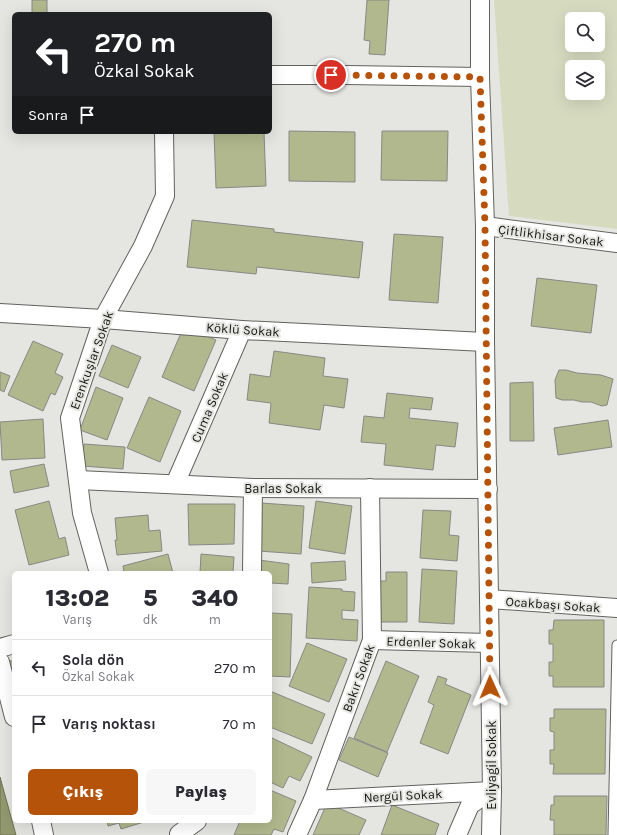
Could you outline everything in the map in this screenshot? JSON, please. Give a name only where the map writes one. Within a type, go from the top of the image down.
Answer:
[{"type":"street","name":"Evliyagil Sokak","points":[[480,0],[480,77],[485,226],[485,342],[492,791],[491,835]]},
{"type":"street","points":[[272,75],[480,77]]},
{"type":"street","name":"Erenkuşlar Sokak","points":[[98,571],[82,513],[70,418],[103,319],[143,246],[164,196],[164,134]]},
{"type":"street","name":"Çiftlikhisar Sokak","points":[[485,226],[617,243]]},
{"type":"street","name":"Köklü Sokak","points":[[0,313],[103,319],[242,330],[485,342]]},
{"type":"street","name":"Cuma Sokak","points":[[175,484],[242,330]]},
{"type":"street","name":"Barlas Sokak","points":[[78,480],[253,488],[488,489]]},
{"type":"street","points":[[252,571],[253,488]]},
{"type":"street","name":"Bakır Sokak","points":[[298,835],[313,800],[372,640],[370,488]]},
{"type":"street","name":"Ocakbaşı Sokak","points":[[489,599],[617,608]]},
{"type":"street","name":"Erdenler Sokak","points":[[372,640],[489,643]]},
{"type":"street","points":[[0,648],[12,645]]},
{"type":"street","points":[[0,662],[12,709]]},
{"type":"street","points":[[457,835],[470,806],[492,791]]},
{"type":"street","name":"Nergül Sokak","points":[[313,800],[492,791]]},
{"type":"street","points":[[41,823],[44,835]]},
{"type":"street","points":[[177,831],[193,823]]},
{"type":"lane","points":[[613,835],[617,645]]},
{"type":"shaded area","points":[[494,0],[617,0],[617,229],[509,216]]},
{"type":"shaded area","points":[[0,777],[16,835],[0,835]]},
{"type":"building","points":[[32,0],[47,0],[47,12],[32,12]]},
{"type":"building","points":[[367,0],[389,0],[385,55],[369,54],[370,41],[364,40]]},
{"type":"building","points":[[289,131],[355,132],[355,182],[289,181]]},
{"type":"building","points":[[382,131],[448,131],[447,181],[381,180]]},
{"type":"building","points":[[214,134],[264,134],[266,186],[216,188]]},
{"type":"building","points":[[192,220],[274,229],[274,232],[363,242],[359,278],[257,267],[256,274],[187,267]]},
{"type":"building","points":[[394,234],[443,237],[438,303],[389,300]]},
{"type":"building","points":[[537,278],[597,285],[591,333],[531,326]]},
{"type":"building","points":[[184,326],[216,340],[194,391],[162,377]]},
{"type":"building","points":[[33,341],[63,354],[55,373],[63,377],[55,395],[51,393],[43,411],[8,395]]},
{"type":"building","points":[[112,345],[141,357],[128,388],[99,376]]},
{"type":"building","points":[[274,351],[325,358],[323,376],[348,379],[344,408],[324,405],[320,430],[269,423],[271,403],[247,400],[250,374],[270,377]]},
{"type":"building","points":[[559,370],[601,375],[613,379],[607,405],[602,406],[591,402],[562,400],[556,398],[555,380]]},
{"type":"building","points":[[0,372],[10,376],[4,392],[0,390]]},
{"type":"building","points":[[533,382],[534,441],[510,441],[510,383]]},
{"type":"building","points":[[96,387],[123,398],[107,440],[80,430]]},
{"type":"building","points":[[387,393],[433,398],[431,410],[410,408],[409,418],[458,423],[455,447],[436,445],[433,470],[384,465],[386,444],[361,442],[364,416],[384,418]]},
{"type":"building","points":[[149,397],[181,411],[160,462],[127,448]]},
{"type":"building","points":[[43,419],[45,458],[2,460],[0,422]]},
{"type":"building","points":[[608,420],[612,447],[558,455],[554,428]]},
{"type":"building","points":[[84,444],[125,447],[123,469],[82,466]]},
{"type":"building","points":[[44,464],[49,486],[14,493],[10,471]]},
{"type":"building","points":[[49,501],[59,539],[65,537],[69,555],[29,565],[15,510]]},
{"type":"building","points":[[316,501],[352,506],[345,554],[309,548]]},
{"type":"building","points":[[261,503],[304,506],[301,554],[258,551]]},
{"type":"building","points":[[188,504],[235,504],[234,544],[189,545]]},
{"type":"building","points":[[423,510],[451,511],[449,535],[459,536],[457,561],[420,558]]},
{"type":"building","points":[[148,515],[149,531],[160,530],[162,551],[117,555],[115,518]]},
{"type":"building","points":[[168,554],[172,571],[124,571],[123,566]]},
{"type":"building","points":[[201,554],[234,557],[233,571],[200,571]]},
{"type":"building","points":[[259,560],[289,564],[288,584],[272,583],[272,571],[258,571]]},
{"type":"building","points":[[345,561],[346,580],[312,583],[311,563]]},
{"type":"building","points":[[422,569],[457,571],[454,624],[419,622]]},
{"type":"building","points":[[386,572],[407,572],[407,622],[374,622],[376,581],[386,581]]},
{"type":"building","points":[[309,587],[342,589],[342,591],[355,592],[354,611],[342,610],[342,619],[358,620],[357,641],[306,638]]},
{"type":"building","points":[[272,613],[292,614],[290,677],[272,676]]},
{"type":"building","points":[[554,620],[604,620],[604,687],[553,687],[553,676],[549,676],[549,662],[553,662],[553,644],[549,644],[549,630],[553,630]]},
{"type":"building","points":[[307,643],[347,659],[329,702],[289,686]]},
{"type":"building","points":[[12,661],[12,697],[4,663]]},
{"type":"building","points":[[386,661],[419,676],[387,752],[354,738]]},
{"type":"building","points":[[438,676],[447,679],[445,684],[471,695],[448,754],[420,743],[434,705],[428,702]]},
{"type":"building","points":[[272,692],[325,714],[312,744],[272,728]]},
{"type":"building","points":[[554,709],[606,709],[605,774],[553,774],[554,764],[550,764],[550,750],[554,750],[554,732],[550,731],[550,718],[554,718]]},
{"type":"building","points":[[349,737],[388,753],[378,777],[339,760]]},
{"type":"building","points":[[272,738],[312,757],[300,781],[289,776],[283,788],[272,783]]},
{"type":"building","points":[[272,791],[296,801],[283,832],[274,829],[271,835],[234,835],[239,823],[272,823]]},
{"type":"building","points":[[554,796],[607,796],[606,835],[554,835],[554,820],[550,820],[551,805],[554,805]]},
{"type":"building","points":[[327,803],[366,820],[359,835],[313,835]]},
{"type":"building","points":[[392,805],[439,824],[435,835],[381,835]]},
{"type":"building","points":[[107,823],[119,823],[108,826]]},
{"type":"building","points":[[119,823],[141,823],[121,829]]},
{"type":"route","points":[[331,75],[480,77],[485,226],[485,342],[490,687]]}]
